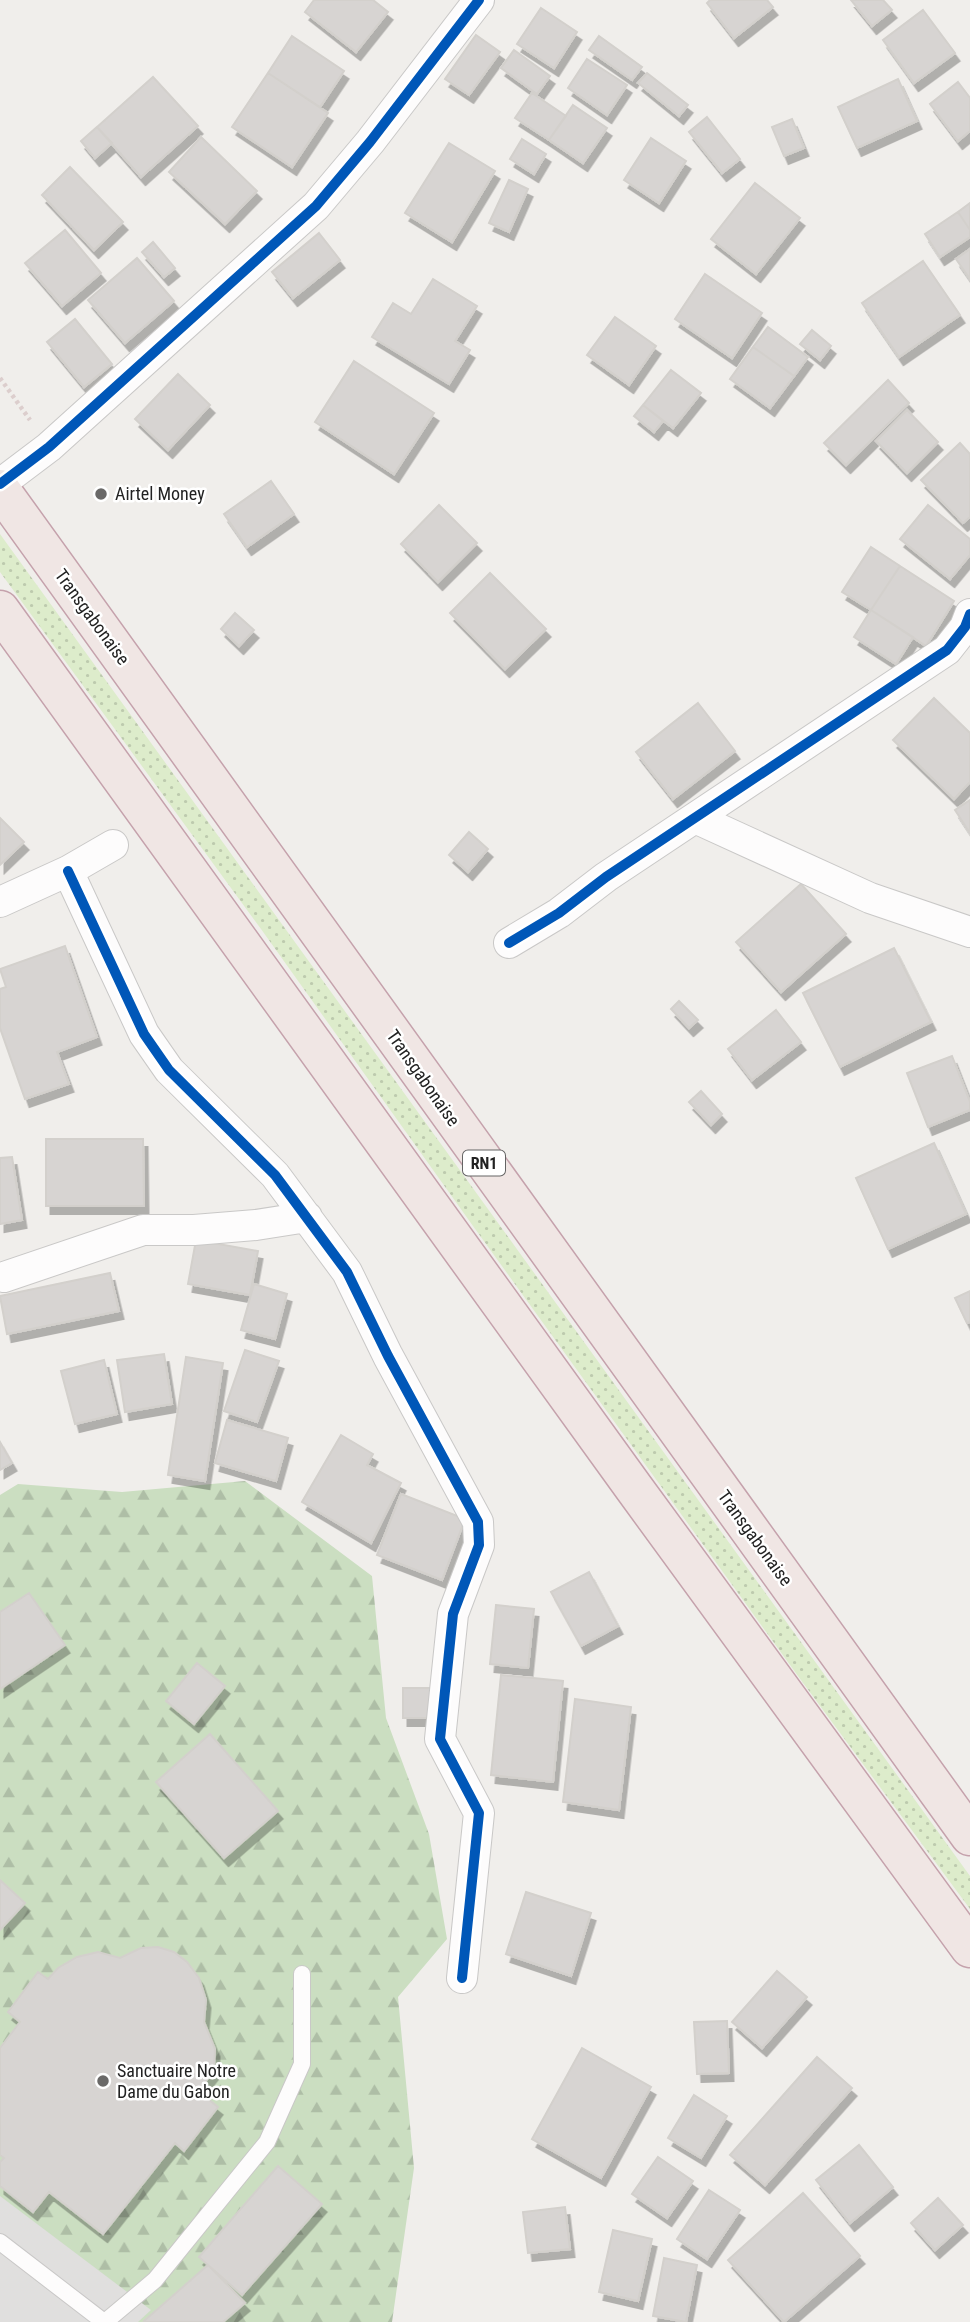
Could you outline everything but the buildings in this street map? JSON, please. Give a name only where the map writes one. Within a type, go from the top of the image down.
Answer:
[{"type":"highway","name":"Transgabonaise","points":[[0,486],[970,1836]]},
{"type":"highway","points":[[0,610],[970,1948]]},
{"type":"street","points":[[0,486],[48,447],[316,206],[370,142],[479,0]]},
{"type":"street","points":[[509,943],[559,913],[606,877],[947,650],[965,627],[970,614]]},
{"type":"street","points":[[695,818],[870,898],[970,932]]},
{"type":"street","points":[[0,902],[68,871],[113,845]]},
{"type":"street","points":[[68,871],[144,1034],[169,1070],[275,1175],[347,1272],[388,1356],[478,1522],[479,1545],[453,1614],[440,1739],[479,1813],[462,1978]]},
{"type":"street","points":[[4,1277],[143,1230],[194,1230],[256,1225],[307,1217]]},
{"type":"lane","points":[[0,2242],[104,2322],[155,2280],[267,2142],[302,2064],[302,1974]]},
{"type":"path","points":[[0,379],[48,447]]},
{"type":"green space","points":[[0,534],[970,1876],[970,1909],[798,1676],[261,929],[0,572]]},
{"type":"green space","points":[[245,1481],[372,1576],[386,1718],[429,1834],[447,1939],[398,1997],[414,2168],[392,2322],[0,2322],[0,1495],[18,1484],[122,1492]]},
{"type":"shaded area","points":[[0,2196],[151,2310],[138,2322],[0,2322]]},
{"type":"cycle path","points":[[0,484],[49,447],[316,206],[370,142],[479,0]]},
{"type":"cycle path","points":[[509,943],[559,913],[606,877],[947,650],[965,627],[970,614]]},
{"type":"cycle path","points":[[68,871],[144,1034],[169,1070],[275,1175],[347,1272],[388,1356],[478,1522],[479,1545],[453,1614],[440,1739],[479,1813],[462,1978]]},
{"type":"place","name":"Airtel Money","points":[[101,494]]},
{"type":"place","name":"Sanctuaire Notre Dame du Gabon","points":[[103,2081]]}]
